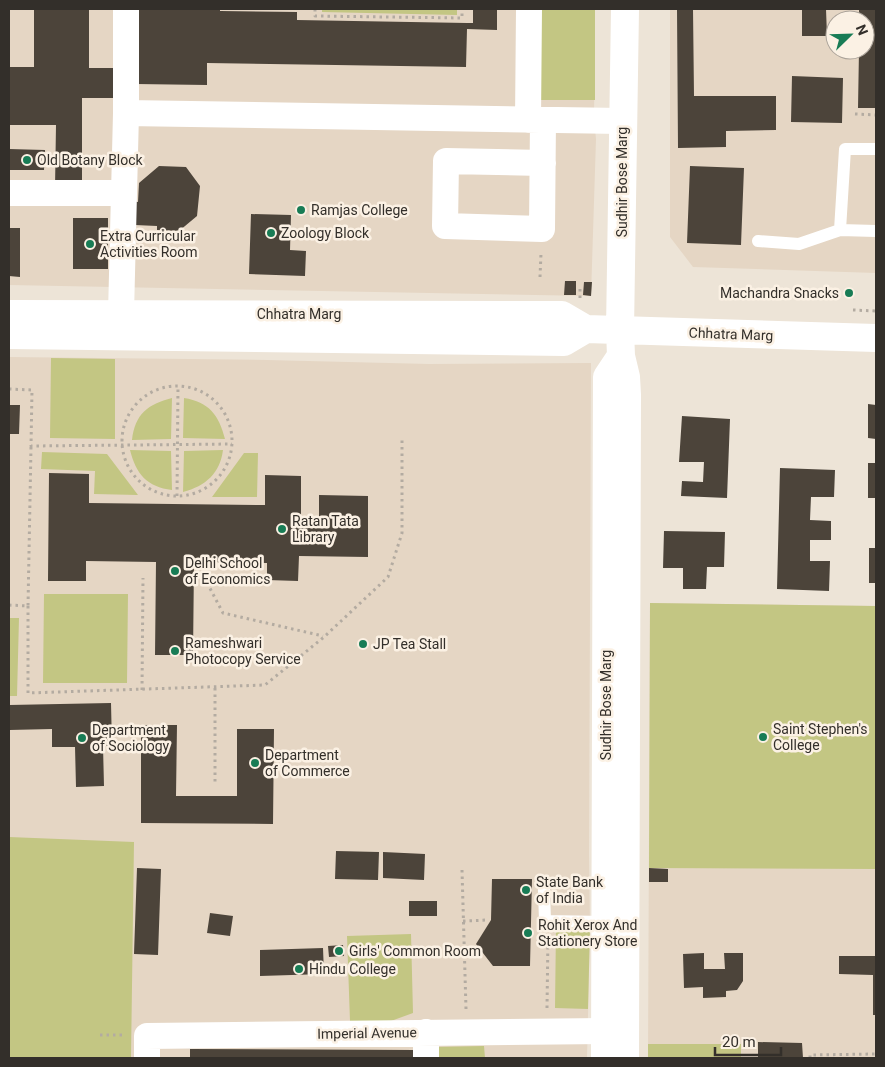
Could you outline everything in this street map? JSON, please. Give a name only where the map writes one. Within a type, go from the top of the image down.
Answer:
[{"type":"street","points":[[121,314],[126,113],[126,9]]},
{"type":"street","points":[[528,9],[536,120],[543,163]]},
{"type":"street","name":"Sudhir Bose Marg","points":[[625,9],[620,343],[627,395],[625,1058]]},
{"type":"street","points":[[126,113],[622,121]]},
{"type":"street","points":[[9,193],[124,193]]},
{"type":"street","name":"Chhatra Marg","points":[[9,314],[562,315],[586,329],[620,343],[876,338]]},
{"type":"street","name":"Chhatra Marg","points":[[9,335],[564,342],[586,329]]},
{"type":"street","name":"Sudhir Bose Marg","points":[[605,1058],[596,1031],[606,922],[607,377],[620,343]]},
{"type":"street","name":"Imperial Avenue","points":[[147,1047],[426,1032],[596,1031]]},
{"type":"street","points":[[426,1032],[426,1058]]},
{"type":"lane","points":[[840,230],[845,149],[876,149]]},
{"type":"lane","points":[[758,241],[799,244],[840,230],[876,231]]},
{"type":"lane","points":[[544,890],[545,921],[606,922]]},
{"type":"path","points":[[315,9],[315,16],[462,18],[462,9]]},
{"type":"path","points":[[855,114],[876,115]]},
{"type":"path","points":[[177,496],[178,386]]},
{"type":"path","points":[[178,386],[199,390],[216,401],[227,418],[231,430],[232,444],[228,463],[217,480],[201,491],[177,496],[156,492],[139,480],[127,464],[123,446],[125,425],[130,413],[138,402],[160,388],[178,386]]},
{"type":"path","points":[[9,389],[32,390],[28,693],[265,685],[324,636],[388,577],[402,533],[402,437]]},
{"type":"path","points":[[31,446],[232,444]]},
{"type":"path","points":[[204,577],[223,613],[324,636]]},
{"type":"path","points":[[142,690],[143,578]]},
{"type":"path","points":[[9,605],[28,606]]},
{"type":"path","points":[[215,688],[215,785]]},
{"type":"path","points":[[462,870],[467,1032]]},
{"type":"path","points":[[463,921],[488,920]]},
{"type":"path","points":[[546,1032],[548,936]]},
{"type":"path","points":[[810,1058],[810,1055],[876,1054]]},
{"type":"shaded area","name":"Ramjas College","points":[[9,9],[595,9],[594,120],[596,139],[591,296],[9,285]]},
{"type":"shaded area","points":[[670,9],[876,9],[876,273],[693,267],[670,237]]},
{"type":"shaded area","points":[[9,357],[429,364],[591,363],[590,928],[587,1058],[9,1058]]},
{"type":"shaded area","name":"Saint Stephen's College","points":[[650,603],[876,606],[876,1058],[648,1058]]},
{"type":"green space","points":[[322,9],[457,9],[457,15],[322,12]]},
{"type":"green space","points":[[540,9],[595,9],[595,100],[539,100]]},
{"type":"green space","points":[[51,358],[115,359],[115,439],[50,438]]},
{"type":"green space","points":[[172,398],[171,439],[132,440],[136,423],[144,412],[156,403]]},
{"type":"green space","points":[[184,398],[200,403],[212,411],[220,423],[225,439],[183,438]]},
{"type":"green space","points":[[130,450],[171,451],[172,490],[156,486],[144,478],[136,466]]},
{"type":"green space","points":[[223,450],[215,472],[199,486],[183,492],[184,451]]},
{"type":"green space","points":[[42,452],[107,454],[138,495],[94,494],[95,471],[41,469]]},
{"type":"green space","points":[[244,453],[258,453],[257,497],[212,497]]},
{"type":"green space","points":[[44,594],[128,594],[127,683],[43,683]]},
{"type":"green space","points":[[650,603],[876,606],[876,869],[649,868]]},
{"type":"green space","points":[[9,618],[19,618],[17,696],[9,696]]},
{"type":"green space","points":[[9,837],[134,842],[131,1058],[9,1058]]},
{"type":"green space","points":[[556,927],[590,928],[588,1009],[555,1008]]},
{"type":"green space","points":[[411,934],[413,1013],[391,1021],[350,1021],[347,936]]},
{"type":"green space","points":[[648,1044],[741,1044],[741,1058],[648,1058]]},
{"type":"green space","points":[[484,1046],[485,1058],[436,1058],[436,1047]]},
{"type":"building","points":[[34,9],[89,9],[89,68],[116,68],[116,98],[82,98],[82,188],[55,188],[56,125],[9,125],[9,67],[34,67]]},
{"type":"building","points":[[137,9],[220,9],[220,11],[297,12],[297,20],[473,23],[473,9],[497,9],[497,30],[467,29],[466,67],[207,63],[207,85],[136,84]]},
{"type":"building","points":[[677,9],[693,9],[694,96],[776,96],[776,130],[726,131],[726,147],[678,148]]},
{"type":"building","points":[[802,9],[826,9],[825,36],[802,36]]},
{"type":"building","points":[[876,9],[876,108],[858,108],[859,60],[875,60],[875,10],[859,10]]},
{"type":"building","points":[[792,76],[843,78],[842,123],[791,122]]},
{"type":"building","name":"Old Botany Block","points":[[9,149],[45,150],[44,170],[9,170]]},
{"type":"building","points":[[159,166],[186,167],[200,186],[197,216],[179,231],[157,230],[157,226],[135,225],[131,201],[138,202],[139,183]]},
{"type":"building","points":[[690,166],[744,168],[741,245],[687,243]]},
{"type":"building","name":"Zoology Block","points":[[251,214],[291,215],[290,250],[306,251],[305,276],[249,274]]},
{"type":"building","name":"Extra Curricular Activities Room","points":[[73,218],[108,218],[108,269],[73,269]]},
{"type":"building","points":[[9,228],[20,228],[20,277],[9,276]]},
{"type":"building","points":[[565,281],[576,281],[576,295],[564,295]]},
{"type":"building","points":[[584,282],[592,282],[591,296],[583,295]]},
{"type":"building","points":[[868,404],[876,405],[876,439],[868,438]]},
{"type":"building","points":[[9,405],[20,405],[19,434],[9,434]]},
{"type":"building","points":[[682,416],[730,419],[727,498],[681,496],[682,481],[703,482],[704,462],[679,462]]},
{"type":"building","points":[[868,463],[876,463],[876,498],[868,498]]},
{"type":"building","points":[[780,468],[835,470],[834,497],[811,497],[810,520],[831,521],[831,540],[810,540],[810,561],[830,561],[829,591],[777,589]]},
{"type":"building","name":"Delhi School of Economics","points":[[49,473],[89,474],[89,503],[265,505],[265,475],[301,476],[301,528],[319,528],[319,495],[368,496],[368,557],[299,556],[298,581],[267,580],[267,563],[194,562],[193,655],[155,655],[156,562],[86,561],[86,581],[48,581]]},
{"type":"building","points":[[664,531],[725,532],[724,567],[707,567],[706,589],[683,589],[683,568],[663,568]]},
{"type":"building","points":[[869,548],[876,548],[876,583],[869,583]]},
{"type":"building","name":"Department of Sociology","points":[[111,703],[112,746],[103,746],[104,786],[76,787],[75,747],[52,747],[52,729],[9,730],[9,705]]},
{"type":"building","name":"Department of Commerce","points":[[141,725],[177,725],[176,796],[237,796],[237,729],[274,729],[273,824],[141,823]]},
{"type":"building","points":[[336,851],[379,852],[378,880],[335,879]]},
{"type":"building","points":[[383,852],[425,854],[424,880],[383,878]]},
{"type":"building","points":[[137,868],[161,869],[158,955],[134,954]]},
{"type":"building","points":[[649,868],[668,869],[668,882],[649,882]]},
{"type":"building","points":[[492,879],[532,879],[530,966],[493,966],[476,944],[491,920]]},
{"type":"building","points":[[409,901],[437,901],[437,916],[409,916]]},
{"type":"building","points":[[210,913],[233,916],[230,936],[207,933]]},
{"type":"building","points":[[343,945],[344,956],[329,957],[328,946]]},
{"type":"building","points":[[323,948],[324,974],[260,976],[260,950]]},
{"type":"building","points":[[704,953],[704,969],[725,969],[724,953],[743,953],[743,981],[737,990],[726,991],[726,997],[703,998],[703,987],[684,988],[683,954]]},
{"type":"building","points":[[839,956],[876,956],[876,1015],[873,1015],[873,975],[839,974]]},
{"type":"building","points":[[758,1042],[802,1043],[803,1058],[758,1058]]},
{"type":"building","points":[[190,1049],[415,1050],[415,1058],[190,1058]]},
{"type":"place","name":"Old Botany Block","points":[[27,160]]},
{"type":"place","name":"Ramjas College","points":[[301,210]]},
{"type":"place","name":"Zoology Block","points":[[271,233]]},
{"type":"place","name":"Extra Curricular Activities Room","points":[[90,244]]},
{"type":"place","name":"Machandra Snacks","points":[[849,293]]},
{"type":"place","name":"Ratan Tata Library","points":[[282,529]]},
{"type":"place","name":"Delhi School of Economics","points":[[175,571]]},
{"type":"place","name":"JP Tea Stall","points":[[363,644]]},
{"type":"place","name":"Rameshwari Photocopy Service","points":[[175,651]]},
{"type":"place","name":"Saint Stephen's College","points":[[763,737]]},
{"type":"place","name":"Department of Sociology","points":[[82,738]]},
{"type":"place","name":"Department of Commerce","points":[[255,763]]},
{"type":"place","name":"State Bank of India","points":[[526,890]]},
{"type":"place","name":"Rohit Xerox And Stationery Store","points":[[528,933]]},
{"type":"place","name":"Girls' Common Room","points":[[339,951]]},
{"type":"place","name":"Hindu College","points":[[299,969]]}]
